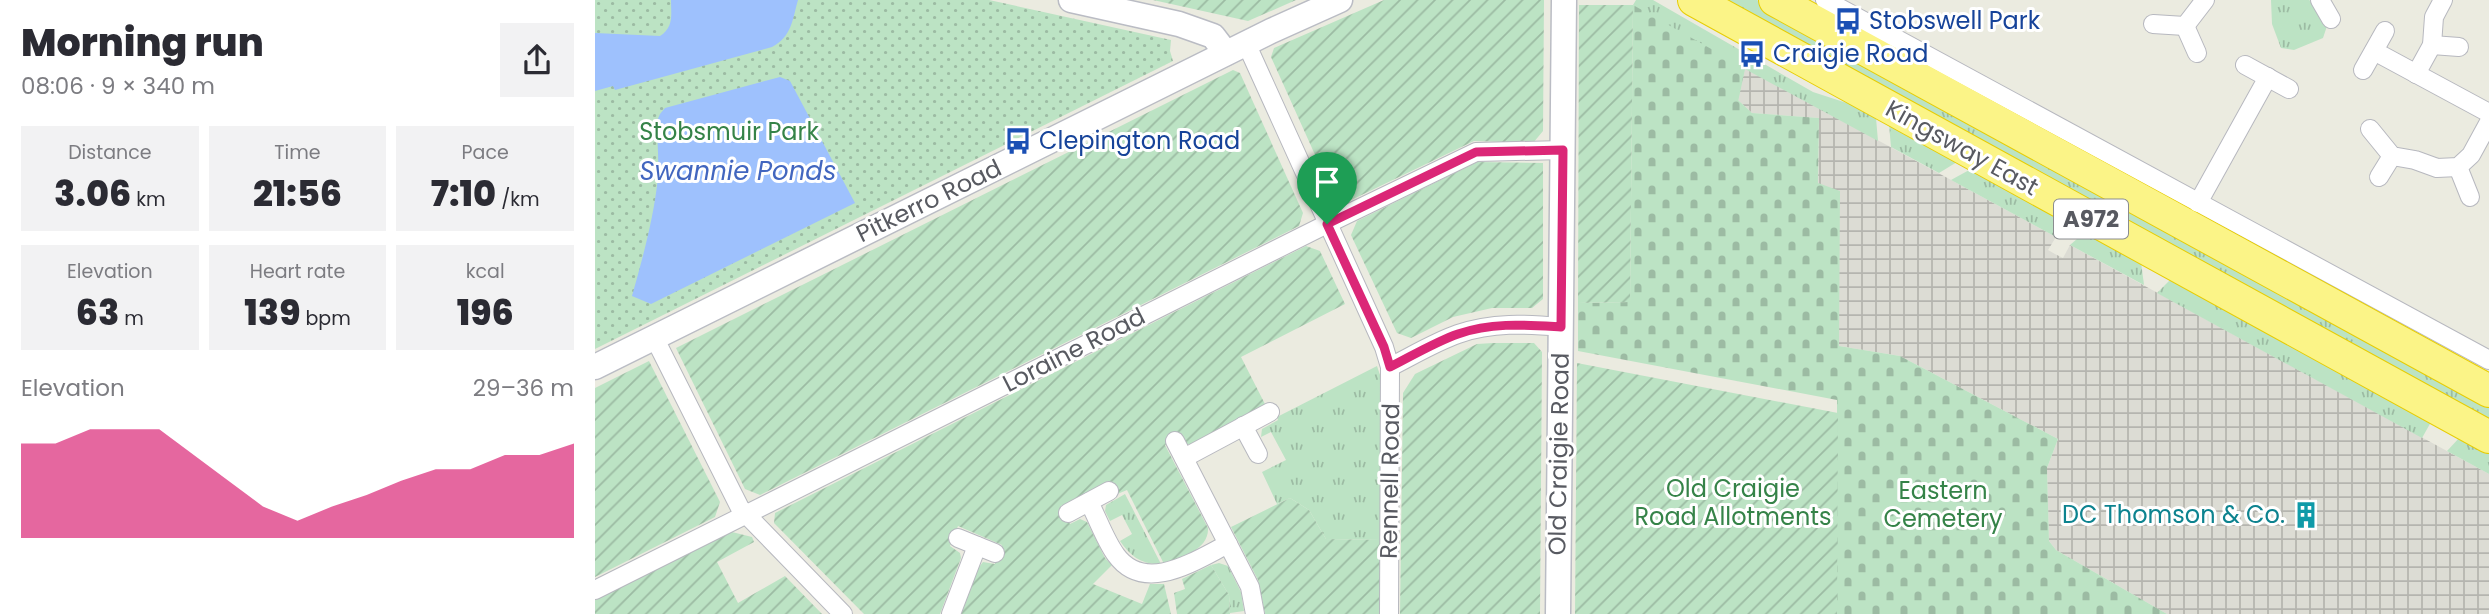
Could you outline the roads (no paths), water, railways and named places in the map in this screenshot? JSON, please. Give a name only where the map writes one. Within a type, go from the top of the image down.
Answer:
[{"type":"highway","name":"Kingsway East","points":[[1693,0],[2489,437]]},
{"type":"highway","name":"Kingsway East","points":[[1775,0],[2489,391]]},
{"type":"street","points":[[1072,0],[1190,28],[1236,48]]},
{"type":"street","name":"Pitkerro Road","points":[[595,367],[1236,48],[1340,0]]},
{"type":"street","name":"Old Craigie Road","points":[[1557,614],[1564,0]]},
{"type":"street","points":[[1825,0],[2489,360]]},
{"type":"street","points":[[2185,26],[2206,0]]},
{"type":"street","points":[[2320,0],[2331,19]]},
{"type":"street","points":[[2416,74],[2432,46],[2434,17],[2443,0]]},
{"type":"street","points":[[2154,24],[2185,26]]},
{"type":"street","points":[[2185,26],[2197,53]]},
{"type":"street","points":[[2363,70],[2385,31]]},
{"type":"street","points":[[2432,46],[2459,47]]},
{"type":"street","name":"Rennell Road","points":[[1236,48],[1327,224],[1384,347],[1390,367],[1389,614]]},
{"type":"street","points":[[2374,51],[2489,113]]},
{"type":"street","points":[[2245,65],[2289,89]]},
{"type":"street","points":[[2198,204],[2268,77]]},
{"type":"street","points":[[2370,129],[2392,156],[2437,168],[2458,167],[2471,155],[2489,122]]},
{"type":"street","name":"Loraine Road","points":[[595,590],[1476,152],[1563,150]]},
{"type":"street","points":[[2379,177],[2392,156]]},
{"type":"street","points":[[2458,167],[2470,197]]},
{"type":"street","points":[[1390,367],[1458,334],[1493,326],[1519,324],[1561,327]]},
{"type":"street","points":[[654,337],[740,508],[843,614]]},
{"type":"street","points":[[1184,458],[1270,412]]},
{"type":"street","points":[[1243,426],[1258,454]]},
{"type":"street","points":[[1175,441],[1250,587],[1255,614]]},
{"type":"street","points":[[1068,513],[1109,491]]},
{"type":"street","points":[[1089,502],[1117,556],[1129,567],[1148,574],[1167,573],[1181,568],[1228,544]]},
{"type":"street","points":[[958,538],[995,553]]},
{"type":"street","points":[[951,614],[977,546]]},
{"type":"water","name":"Swannie Ponds","points":[[671,0],[798,0],[787,33],[772,47],[615,90],[613,86],[595,91],[595,33],[660,36],[670,25]]},
{"type":"water","name":"Swannie Ponds","points":[[780,77],[790,81],[855,203],[651,304],[632,296],[648,237],[656,192],[657,121],[660,114],[665,108]]},
{"type":"place","name":"Stobswell Park","points":[[1848,21]]},
{"type":"place","name":"Craigie Road","points":[[1752,54]]},
{"type":"place","name":"Clepington Road","points":[[1018,141]]},
{"type":"place","name":"DC Thomson & Co.","points":[[2306,515]]},
{"type":"park label","name":"Stobsmuir Park","points":[[729,132]]},
{"type":"park label","name":"Old Craigie Road Allotments","points":[[1733,503]]},
{"type":"park label","name":"Eastern Cemetery","points":[[1943,505]]}]
